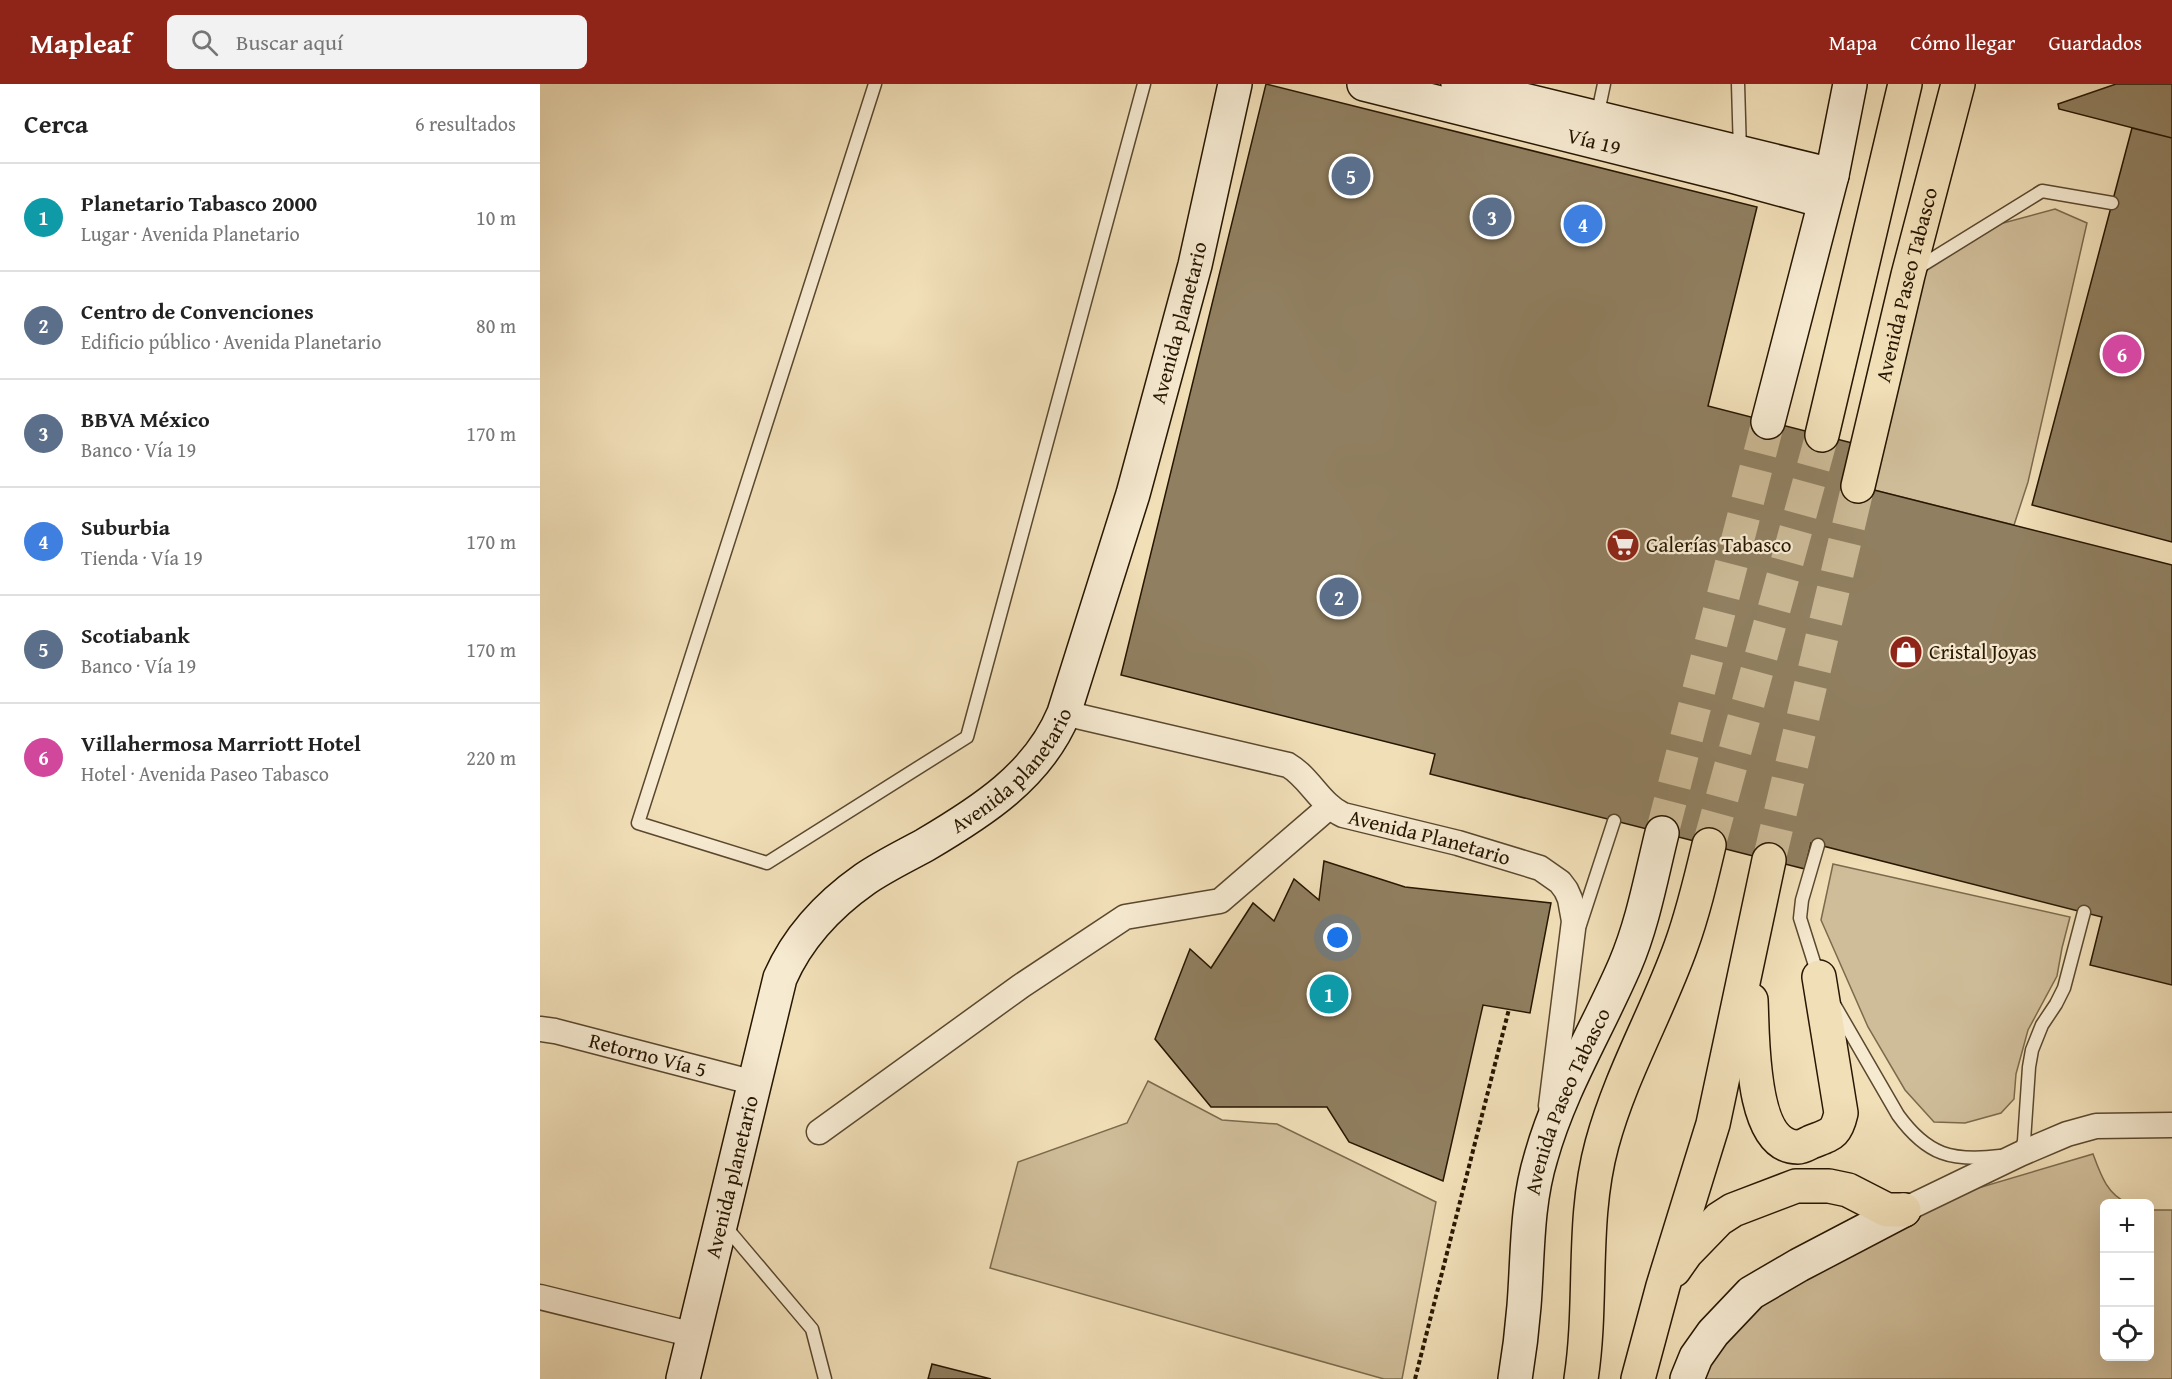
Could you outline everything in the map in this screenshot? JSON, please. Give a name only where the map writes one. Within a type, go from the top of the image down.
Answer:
[{"type":"main road","points":[[1822,435],[1905,84]]},
{"type":"main road","name":"Avenida Paseo Tabasco","points":[[1858,486],[1908,275],[1958,84]]},
{"type":"main road","name":"Avenida Paseo Tabasco","points":[[1581,1379],[1594,1180],[1602,1146],[1612,1112],[1641,1036],[1680,947],[1695,902],[1709,845]]},
{"type":"main road","points":[[1638,1379],[1663,1286],[1713,1124],[1769,860]]},
{"type":"main road","points":[[1748,964],[1758,1094],[1766,1124],[1779,1141],[1799,1147],[1832,1134],[1838,1128],[1841,1113],[1819,977]]},
{"type":"main road","points":[[1663,1286],[1686,1253],[1719,1219],[1733,1210],[1796,1186],[1829,1186],[1848,1190],[1887,1210],[1904,1210]]},
{"type":"street","name":"Avenida planetario","points":[[683,1379],[780,978],[795,949],[818,919],[867,878],[926,844],[1015,784],[1048,746],[1064,713],[1133,494],[1195,265],[1235,84]]},
{"type":"street","name":"Vía 19","points":[[1364,84],[1732,176],[1828,188]]},
{"type":"street","name":"Vía 19","points":[[1458,84],[1740,153],[1828,188]]},
{"type":"street","points":[[1768,422],[1828,188],[1851,84]]},
{"type":"street","name":"Avenida Planetario","points":[[1064,713],[1288,765],[1306,779],[1329,807],[1353,819],[1458,843],[1540,868],[1560,882],[1570,899],[1574,921],[1547,1134]]},
{"type":"street","points":[[819,1132],[1021,986],[1125,917],[1220,901],[1329,807]]},
{"type":"street","name":"Avenida Paseo Tabasco","points":[[1515,1379],[1524,1305],[1533,1186],[1547,1134],[1565,1087],[1625,966],[1636,936],[1662,833]]},
{"type":"street","name":"Retorno Vía 5","points":[[540,1029],[755,1083]]},
{"type":"street","points":[[1687,1379],[1696,1357],[1713,1333],[1751,1293],[1904,1210],[2067,1134],[2096,1126],[2172,1125]]},
{"type":"street","points":[[540,1297],[694,1335]]},
{"type":"lane","points":[[875,84],[638,823],[767,863],[967,737],[1144,84]]},
{"type":"lane","points":[[1597,118],[1604,84]]},
{"type":"lane","points":[[1738,84],[1740,153]]},
{"type":"lane","points":[[1908,275],[2042,191],[2112,203]]},
{"type":"lane","points":[[1569,956],[1614,821]]},
{"type":"lane","points":[[1818,845],[1802,900],[1800,918],[1819,977],[1898,1115],[1920,1140],[1942,1153],[1973,1160],[2020,1154],[2024,1141],[2032,1050],[2042,1025],[2060,997],[2084,912]]},
{"type":"lane","points":[[722,1222],[812,1329],[825,1379]]},
{"type":"path","points":[[1415,1379],[1509,1009]]},
{"type":"shaded area","points":[[2055,209],[2087,223],[2028,482],[2014,525],[1858,486],[1908,275],[1981,229]]},
{"type":"shaded area","points":[[1833,864],[2070,917],[2057,976],[2028,1030],[2016,1074],[2014,1099],[2001,1113],[1965,1123],[1934,1122],[1905,1090],[1868,1027],[1821,920]]},
{"type":"shaded area","points":[[1148,1081],[1222,1120],[1277,1124],[1436,1202],[1402,1379],[1384,1379],[990,1268],[1018,1162],[1127,1123]]},
{"type":"shaded area","points":[[2093,1154],[2110,1189],[2121,1199],[2100,1199],[2100,1361],[2154,1361],[2154,1210],[2172,1210],[2172,1379],[1688,1379],[1713,1333],[1904,1210]]},
{"type":"building","name":"Galerías Tabasco","points":[[1266,84],[1757,207],[1708,406],[1864,446],[1854,485],[2172,565],[2172,985],[2090,965],[2102,917],[1811,843],[1805,869],[1430,774],[1435,754],[1121,675]]},
{"type":"building","points":[[2116,84],[2172,84],[2172,138],[2059,109],[2058,104]]},
{"type":"building","points":[[2132,128],[2172,138],[2172,542],[2032,505]]},
{"type":"building","points":[[1324,861],[1405,887],[1551,903],[1530,1013],[1483,1005],[1443,1181],[1349,1142],[1327,1107],[1211,1107],[1155,1039],[1190,949],[1211,968],[1253,903],[1274,921],[1294,879],[1319,900]]},
{"type":"building","points":[[932,1364],[991,1379],[928,1379]]},
{"type":"tunnel","points":[[1662,833],[1768,422]]},
{"type":"tunnel","points":[[1709,845],[1822,435]]},
{"type":"tunnel","points":[[1769,860],[1858,486]]},
{"type":"place","name":"Scotiabank","points":[[1351,176]]},
{"type":"place","name":"BBVA México","points":[[1492,217]]},
{"type":"place","name":"Suburbia","points":[[1583,224]]},
{"type":"place","name":"Villahermosa Marriott Hotel","points":[[2122,354]]},
{"type":"place","name":"Galerías Tabasco","points":[[1623,545]]},
{"type":"place","name":"Centro de Convenciones","points":[[1339,597]]},
{"type":"place","name":"Cristal Joyas","points":[[1906,652]]},
{"type":"place","name":"Planetario Tabasco 2000","points":[[1329,994]]}]
